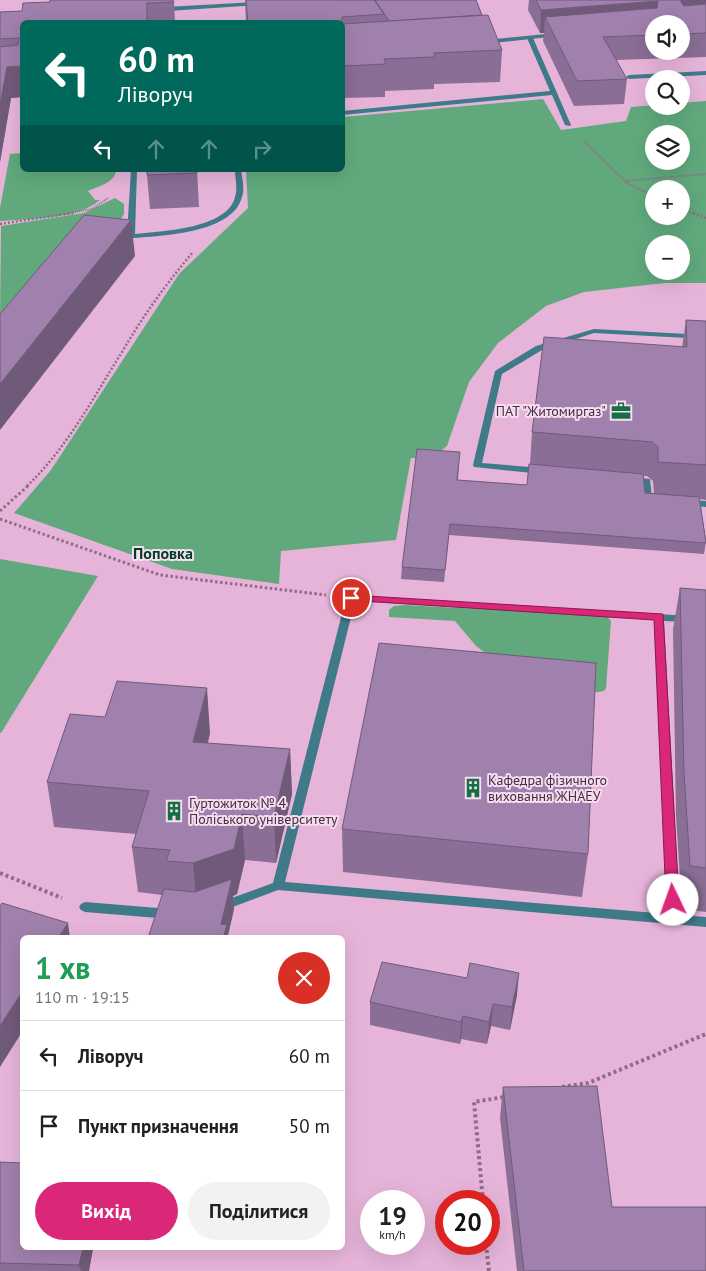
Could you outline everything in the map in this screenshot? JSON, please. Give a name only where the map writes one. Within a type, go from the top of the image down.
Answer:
[{"type":"street","points":[[155,9],[264,4]]},
{"type":"street","points":[[164,9],[167,20]]},
{"type":"street","points":[[482,42],[564,34]]},
{"type":"street","points":[[530,38],[568,125]]},
{"type":"street","points":[[629,77],[706,73]]},
{"type":"street","points":[[345,113],[553,93]]},
{"type":"street","points":[[132,236],[134,172]]},
{"type":"street","points":[[109,239],[176,233],[207,224],[231,212],[239,198],[238,172]]},
{"type":"street","points":[[552,472],[477,465],[498,373],[538,348],[594,331],[706,336]]},
{"type":"street","points":[[618,479],[647,482],[647,500],[667,502]]},
{"type":"street","points":[[676,502],[706,504]]},
{"type":"street","points":[[278,886],[351,598],[706,620]]},
{"type":"street","points":[[659,617],[674,919]]},
{"type":"street","points":[[215,909],[278,886],[706,922]]},
{"type":"street","points":[[85,907],[178,914]]},
{"type":"path","points":[[568,125],[625,181],[645,191]]},
{"type":"path","points":[[625,181],[706,174]]},
{"type":"path","points":[[0,224],[82,212],[92,209],[115,193],[134,188]]},
{"type":"path","points":[[690,213],[706,218]]},
{"type":"path","points":[[0,511],[16,499],[58,452],[154,300],[197,247]]},
{"type":"path","points":[[0,519],[160,575],[351,598]]},
{"type":"path","points":[[0,873],[85,907]]},
{"type":"path","points":[[559,1088],[588,1083],[706,1034]]},
{"type":"path","points":[[482,1190],[474,1102],[512,1096]]},
{"type":"path","points":[[487,1255],[489,1271]]},
{"type":"green space","points":[[543,99],[561,130],[626,121],[631,107],[645,106],[645,115],[690,115],[690,102],[706,101],[706,283],[665,283],[584,292],[546,306],[498,343],[469,382],[447,446],[431,459],[411,458],[396,540],[281,551],[279,584],[172,569],[14,513],[51,470],[179,274],[248,208],[246,172],[345,172],[345,117]]},
{"type":"green space","points":[[20,153],[20,172],[116,172],[110,181],[88,191],[95,200],[100,200],[80,211],[53,217],[0,221],[0,208],[10,154]]},
{"type":"green space","points":[[115,198],[124,204],[124,214],[120,220],[0,320],[1,226],[84,213]]},
{"type":"green space","points":[[0,559],[98,576],[1,733],[0,733]]},
{"type":"green space","points":[[394,606],[479,609],[599,610],[611,621],[606,688],[604,691],[592,693],[491,657],[476,646],[455,621],[389,617],[389,610]]},
{"type":"building","points":[[50,0],[173,0],[174,2],[147,3],[147,20],[20,20],[20,66],[7,67],[0,105],[0,47],[18,45],[19,38],[0,39],[0,12],[22,11],[23,3],[50,2]]},
{"type":"building","points":[[246,0],[374,0],[384,14],[342,17],[341,20],[248,20]]},
{"type":"building","points":[[375,0],[476,0],[482,15],[389,21]]},
{"type":"building","points":[[536,0],[681,0],[684,6],[706,4],[706,33],[690,34],[690,15],[645,15],[645,35],[603,37],[627,79],[577,81],[545,17],[657,8],[658,1],[541,10]]},
{"type":"building","points":[[488,15],[502,50],[434,53],[435,57],[384,59],[386,64],[345,66],[345,24]]},
{"type":"building","points":[[147,172],[197,172],[197,173],[147,175]]},
{"type":"building","points":[[84,215],[131,220],[0,384],[0,314]]},
{"type":"building","name":"ПАТ \"Житомиргаз\"","points":[[686,320],[706,321],[706,465],[658,462],[658,447],[652,442],[532,432],[544,337],[687,347]]},
{"type":"building","points":[[417,449],[460,452],[457,480],[527,485],[529,464],[643,474],[645,493],[699,497],[706,543],[450,524],[445,570],[402,567]]},
{"type":"building","points":[[680,588],[706,590],[706,868],[690,866],[684,773]]},
{"type":"building","name":"Кафедра фізичного виховання ЖНАЕУ","points":[[379,643],[596,663],[588,854],[342,829]]},
{"type":"building","points":[[117,681],[207,688],[193,742],[290,749],[274,817],[242,814],[234,849],[193,863],[166,861],[170,850],[132,847],[149,791],[47,782],[70,714],[105,717]]},
{"type":"building","points":[[232,879],[221,924],[227,925],[224,935],[149,935],[164,889],[195,892]]},
{"type":"building","points":[[2,903],[68,923],[60,935],[20,935],[20,995],[0,1026],[0,906]]},
{"type":"building","points":[[382,962],[467,978],[470,963],[519,973],[512,1007],[493,1004],[489,1022],[463,1016],[461,1022],[370,1002]]},
{"type":"building","points":[[597,1086],[612,1207],[706,1207],[706,1271],[524,1271],[503,1087]]},
{"type":"building","points":[[0,1162],[20,1163],[20,1250],[83,1250],[79,1265],[0,1263]]},
{"type":"place","name":"ПАТ \"Житомиргаз\"","points":[[621,411]]},
{"type":"place","name":"Кафедра фізичного виховання ЖНАЕУ","points":[[473,788]]},
{"type":"place","name":"Гуртожиток № 4 Поліського університету","points":[[174,811]]},
{"type":"district","name":"Поповка","points":[[163,553]]},
{"type":"route","points":[[351,598],[659,617],[673,900]]}]
